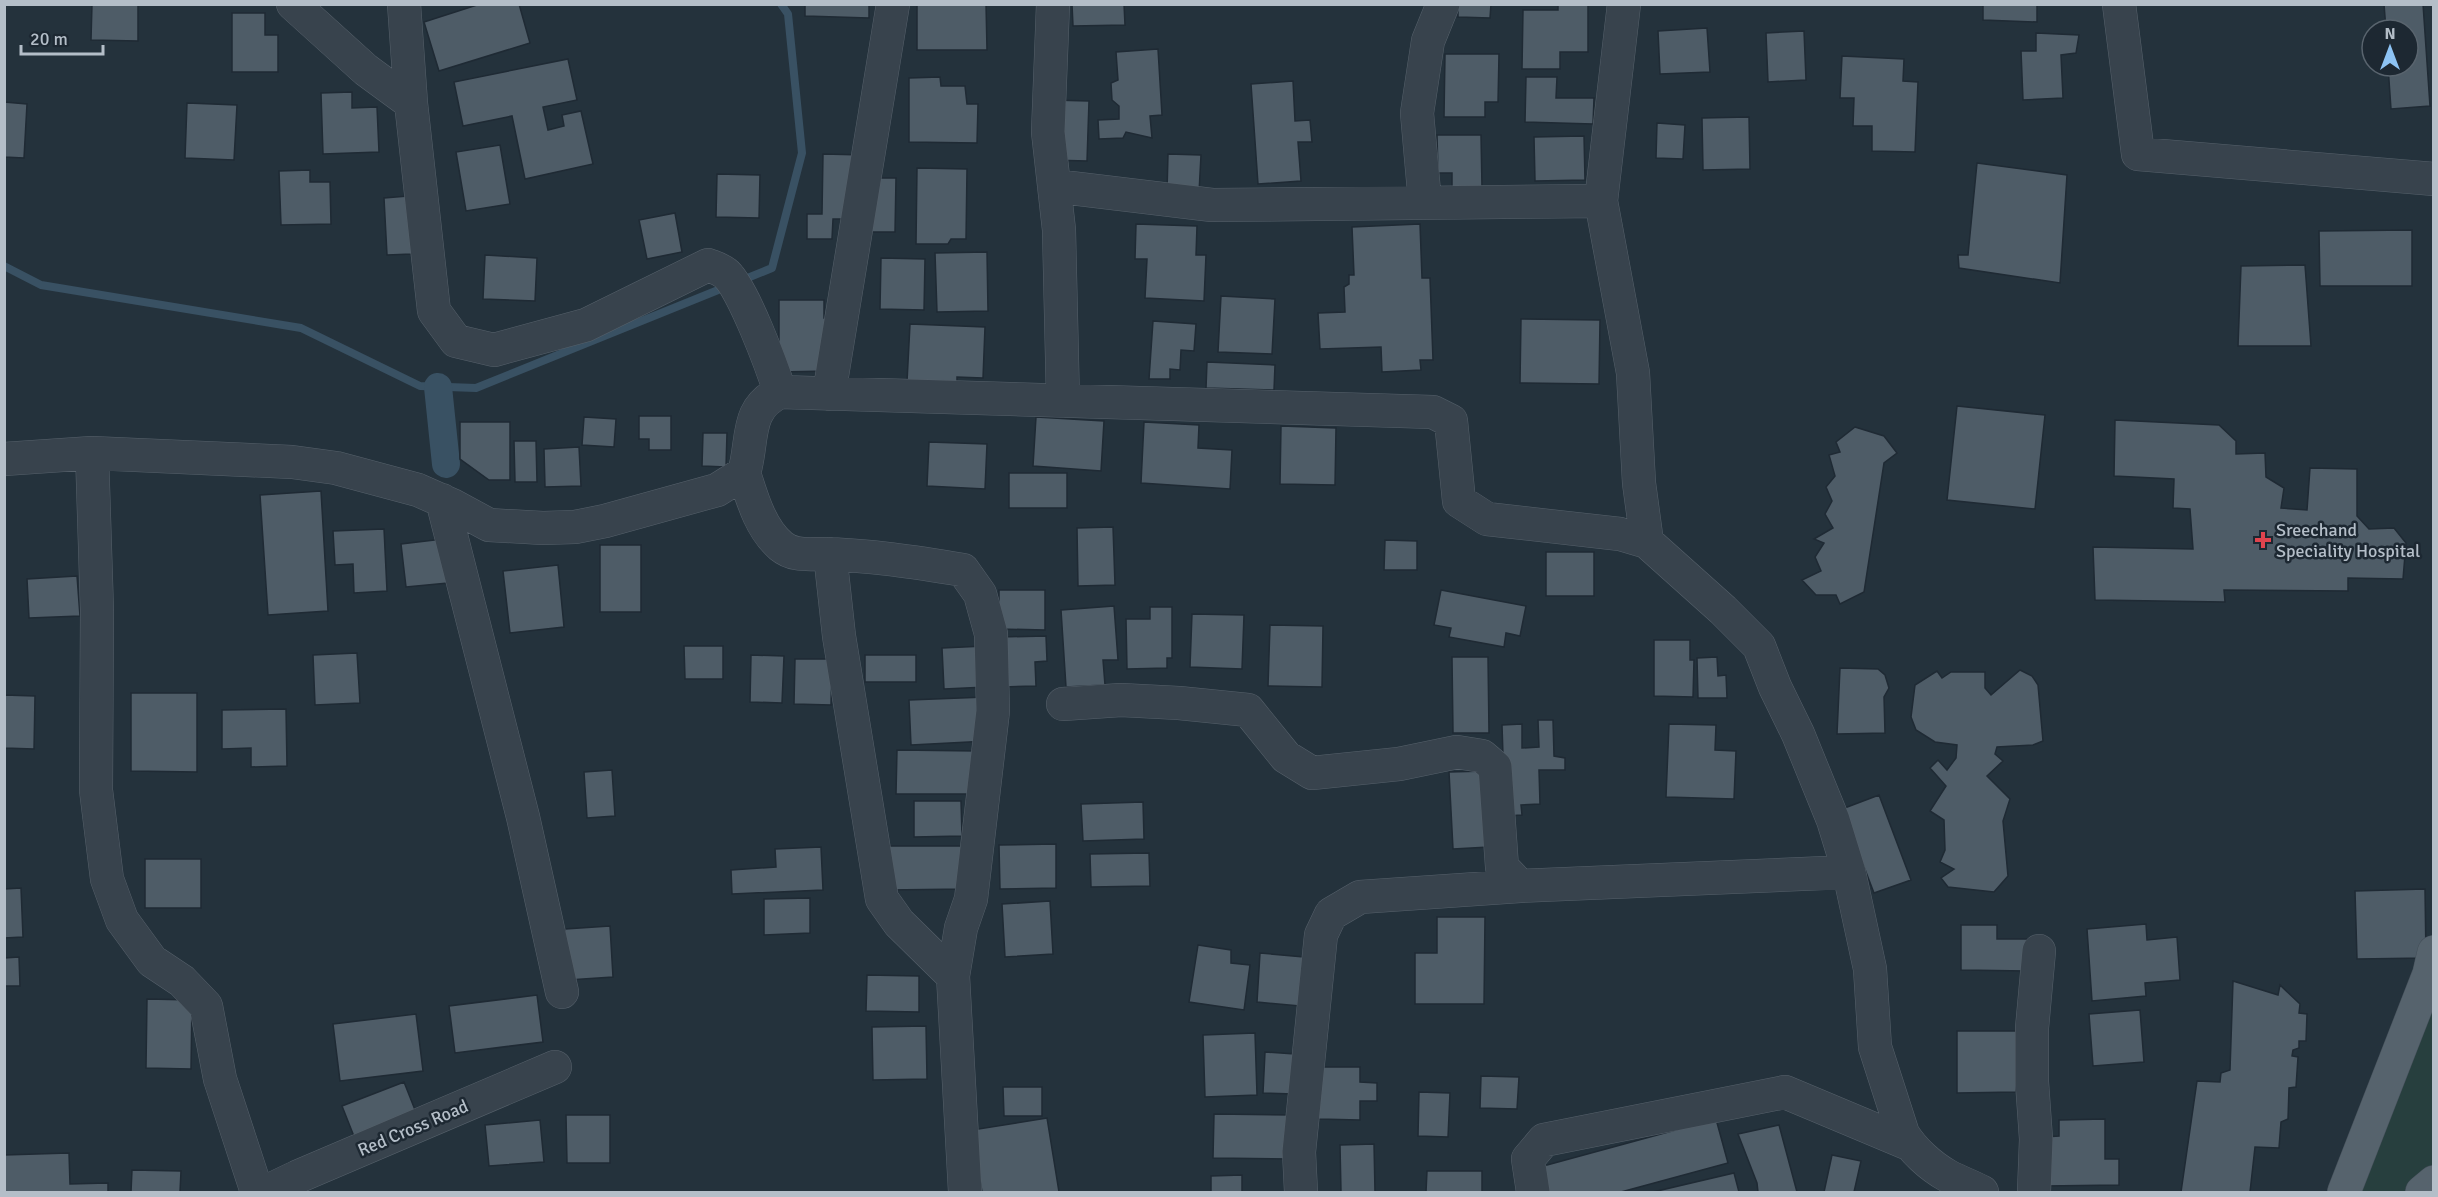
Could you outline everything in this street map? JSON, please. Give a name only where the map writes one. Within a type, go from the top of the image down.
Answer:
[{"type":"main road","points":[[2344,1192],[2429,974],[2433,952]]},
{"type":"main road","points":[[2422,1192],[2433,1182]]},
{"type":"street","points":[[293,4],[366,70],[411,103]]},
{"type":"street","points":[[404,4],[411,103],[434,311],[456,341],[494,350],[586,326],[708,265],[727,274],[743,302],[770,360],[780,392]]},
{"type":"street","points":[[829,394],[893,4]]},
{"type":"street","points":[[1053,4],[1048,132],[1059,230],[1063,401]]},
{"type":"street","points":[[1425,203],[1417,113],[1428,41],[1443,4]]},
{"type":"street","points":[[1624,4],[1601,201],[1633,373],[1639,483],[1647,542]]},
{"type":"street","points":[[2118,4],[2138,154],[2433,179]]},
{"type":"street","points":[[1054,186],[1212,205],[1601,201]]},
{"type":"street","points":[[965,1192],[953,976],[960,928],[971,899],[993,711],[991,634],[980,594],[963,570],[878,556],[794,553],[782,546],[768,530],[755,508],[744,473],[750,453],[753,419],[757,410],[768,398],[780,392],[1433,412],[1451,421],[1459,501],[1486,519],[1620,534],[1647,542],[1723,610],[1759,646],[1775,687],[1798,734],[1828,809],[1863,927],[1870,969],[1875,1047],[1903,1134],[1909,1144]]},
{"type":"street","points":[[4,459],[92,453],[292,462],[336,468],[377,478],[442,500],[489,525],[543,528],[575,527],[605,521],[717,490],[744,473]]},
{"type":"street","points":[[92,453],[97,610],[96,790],[107,879],[122,920],[152,961],[182,981],[206,1006],[220,1079],[257,1192]]},
{"type":"street","points":[[442,500],[523,817],[562,992]]},
{"type":"street","points":[[830,554],[839,636],[882,899],[899,923],[953,976]]},
{"type":"street","points":[[1063,704],[1121,700],[1248,710],[1286,757],[1312,773],[1399,764],[1457,752],[1482,756],[1495,767],[1502,867],[1520,886]]},
{"type":"street","points":[[1301,1192],[1299,1152],[1321,935],[1331,914],[1360,897],[1520,886],[1848,872]]},
{"type":"street","points":[[2034,1192],[2036,1139],[2032,1082],[2032,1028],[2039,951]]},
{"type":"street","name":"Red Cross Road","points":[[275,1192],[276,1187],[297,1177],[555,1067]]},
{"type":"street","points":[[1533,1192],[1528,1159],[1544,1140],[1785,1092],[1909,1144],[1947,1175],[1982,1192]]},
{"type":"green space","points":[[2433,1001],[2433,1173],[2413,1192],[2353,1192]]},
{"type":"building","points":[[92,4],[138,4],[138,41],[91,40]]},
{"type":"building","points":[[480,4],[519,4],[530,43],[439,71],[424,22]]},
{"type":"building","points":[[805,4],[869,4],[869,18],[805,16]]},
{"type":"building","points":[[917,4],[986,4],[987,50],[917,50]]},
{"type":"building","points":[[1072,4],[1124,4],[1125,25],[1073,26]]},
{"type":"building","points":[[1458,4],[1491,4],[1490,18],[1458,17]]},
{"type":"building","points":[[1558,4],[1588,4],[1588,52],[1560,52],[1560,69],[1522,69],[1523,10],[1558,10]]},
{"type":"building","points":[[1983,4],[2037,4],[2037,22],[1983,20]]},
{"type":"building","points":[[2384,4],[2423,4],[2430,106],[2391,109],[2389,78],[2420,78],[2420,18],[2385,18]]},
{"type":"building","points":[[232,13],[265,13],[265,35],[278,35],[278,72],[232,72]]},
{"type":"building","points":[[1707,28],[1710,72],[1660,74],[1658,31]]},
{"type":"building","points":[[1804,31],[1806,80],[1768,82],[1766,33]]},
{"type":"building","points":[[2036,33],[2079,35],[2076,53],[2061,55],[2063,98],[2023,100],[2021,51],[2036,51]]},
{"type":"building","points":[[1158,49],[1162,115],[1150,116],[1152,138],[1126,132],[1123,138],[1099,139],[1098,120],[1119,119],[1119,106],[1112,100],[1111,83],[1118,80],[1116,52]]},
{"type":"building","points":[[1445,54],[1499,54],[1498,102],[1485,102],[1485,117],[1444,117]]},
{"type":"building","points":[[1842,56],[1904,59],[1903,81],[1918,82],[1915,152],[1872,151],[1872,126],[1853,126],[1854,98],[1840,98]]},
{"type":"building","points":[[568,59],[577,100],[543,107],[548,130],[564,126],[562,115],[581,111],[593,164],[525,179],[512,116],[463,126],[454,82]]},
{"type":"building","points":[[940,77],[941,86],[965,86],[967,104],[978,104],[977,143],[909,142],[909,78]]},
{"type":"building","points":[[1526,77],[1557,77],[1556,98],[1594,98],[1593,124],[1525,122]]},
{"type":"building","points":[[1293,81],[1295,121],[1310,120],[1312,142],[1298,142],[1301,181],[1258,184],[1251,84]]},
{"type":"building","points":[[352,92],[352,108],[377,107],[379,152],[323,154],[321,93]]},
{"type":"building","points":[[1051,100],[1089,101],[1087,161],[1050,160]]},
{"type":"building","points":[[4,102],[27,104],[24,158],[4,157]]},
{"type":"building","points":[[187,103],[237,105],[234,160],[185,158]]},
{"type":"building","points":[[1749,117],[1750,169],[1703,170],[1702,118]]},
{"type":"building","points":[[1657,123],[1685,125],[1683,159],[1656,158]]},
{"type":"building","points":[[1437,135],[1481,135],[1482,188],[1452,188],[1452,173],[1438,173]]},
{"type":"building","points":[[1584,136],[1585,180],[1535,181],[1534,137]]},
{"type":"building","points":[[500,145],[510,204],[466,211],[456,152]]},
{"type":"building","points":[[823,154],[864,155],[862,219],[833,219],[832,239],[807,239],[807,214],[822,214]]},
{"type":"building","points":[[1168,154],[1201,155],[1199,193],[1167,192]]},
{"type":"building","points":[[1977,163],[2067,175],[2060,283],[1959,268],[1958,255],[1968,255]]},
{"type":"building","points":[[917,168],[967,169],[966,239],[951,239],[948,244],[916,244]]},
{"type":"building","points":[[310,170],[310,182],[330,182],[331,224],[281,225],[279,171]]},
{"type":"building","points":[[717,174],[760,175],[759,218],[716,217]]},
{"type":"building","points":[[870,178],[896,178],[895,232],[869,232]]},
{"type":"building","points":[[408,196],[412,254],[387,255],[384,198]]},
{"type":"building","points":[[675,213],[682,252],[647,259],[639,220]]},
{"type":"building","points":[[1136,224],[1197,226],[1196,255],[1206,255],[1204,301],[1145,298],[1147,259],[1135,259]]},
{"type":"building","points":[[1420,224],[1422,278],[1430,278],[1433,360],[1420,360],[1421,370],[1382,372],[1381,347],[1320,349],[1318,313],[1345,312],[1344,287],[1349,284],[1349,275],[1354,275],[1352,227]]},
{"type":"building","points":[[2412,230],[2412,286],[2320,286],[2319,231]]},
{"type":"building","points":[[987,252],[988,311],[937,312],[935,253]]},
{"type":"building","points":[[485,255],[537,258],[535,301],[483,299]]},
{"type":"building","points":[[881,258],[925,259],[924,310],[880,309]]},
{"type":"building","points":[[2305,265],[2311,346],[2238,346],[2241,266]]},
{"type":"building","points":[[1221,296],[1275,299],[1272,354],[1218,352]]},
{"type":"building","points":[[779,300],[824,300],[824,318],[845,318],[829,371],[779,372]]},
{"type":"building","points":[[1521,319],[1600,320],[1599,384],[1520,383]]},
{"type":"building","points":[[1153,321],[1196,324],[1194,351],[1181,350],[1180,370],[1170,369],[1170,379],[1149,379]]},
{"type":"building","points":[[910,324],[985,327],[983,378],[957,377],[957,385],[907,382]]},
{"type":"building","points":[[1207,362],[1275,365],[1274,390],[1206,388]]},
{"type":"building","points":[[1957,406],[2045,415],[2035,509],[1947,500]]},
{"type":"building","points":[[639,416],[671,416],[671,450],[649,450],[649,439],[639,439]]},
{"type":"building","points":[[584,417],[616,419],[614,447],[582,445]]},
{"type":"building","points":[[1036,417],[1104,421],[1101,471],[1033,466]]},
{"type":"building","name":"Sreechand Speciality Hospital","points":[[2115,420],[2219,425],[2236,441],[2236,454],[2265,453],[2266,477],[2284,488],[2281,508],[2307,510],[2310,468],[2357,469],[2357,516],[2369,529],[2394,528],[2406,543],[2403,579],[2348,578],[2348,591],[2224,590],[2225,602],[2095,600],[2093,547],[2193,549],[2190,509],[2173,508],[2174,479],[2114,476]]},
{"type":"building","points":[[460,422],[510,422],[510,480],[489,480],[460,459]]},
{"type":"building","points":[[1144,422],[1199,425],[1198,448],[1232,450],[1230,489],[1141,483]]},
{"type":"building","points":[[1281,426],[1336,428],[1335,485],[1280,484]]},
{"type":"building","points":[[1855,427],[1884,436],[1897,453],[1884,463],[1864,592],[1840,604],[1836,595],[1816,595],[1802,580],[1821,571],[1815,557],[1824,543],[1814,539],[1833,528],[1825,514],[1832,501],[1826,487],[1835,476],[1829,455],[1840,452],[1836,442]]},
{"type":"building","points":[[703,433],[727,433],[726,467],[702,466]]},
{"type":"building","points":[[514,441],[536,441],[537,482],[515,482]]},
{"type":"building","points":[[929,442],[987,444],[985,489],[927,486]]},
{"type":"building","points":[[579,447],[581,486],[545,487],[544,449]]},
{"type":"building","points":[[1009,473],[1067,473],[1067,508],[1009,508]]},
{"type":"building","points":[[321,491],[328,611],[268,615],[260,495]]},
{"type":"building","points":[[1113,527],[1115,585],[1078,586],[1077,528]]},
{"type":"building","points":[[384,529],[387,591],[354,593],[353,564],[335,565],[333,531]]},
{"type":"building","points":[[443,539],[448,583],[406,587],[401,544]]},
{"type":"building","points":[[1385,540],[1417,541],[1417,570],[1384,570]]},
{"type":"building","points":[[600,545],[641,545],[641,612],[600,612]]},
{"type":"building","points":[[1546,552],[1594,552],[1594,596],[1546,596]]},
{"type":"building","points":[[558,565],[564,627],[510,633],[503,571]]},
{"type":"building","points":[[77,576],[80,616],[29,618],[27,579]]},
{"type":"building","points":[[999,590],[1045,590],[1045,630],[999,629]]},
{"type":"building","points":[[1441,590],[1526,606],[1520,636],[1506,633],[1504,647],[1449,637],[1451,628],[1434,625]]},
{"type":"building","points":[[1114,606],[1118,660],[1103,660],[1105,685],[1066,687],[1061,610]]},
{"type":"building","points":[[1150,607],[1172,607],[1172,658],[1167,658],[1167,668],[1127,669],[1126,619],[1150,619]]},
{"type":"building","points":[[1192,614],[1244,615],[1242,669],[1190,667]]},
{"type":"building","points":[[1270,625],[1323,626],[1322,687],[1268,686]]},
{"type":"building","points":[[1046,636],[1047,661],[1035,662],[1036,686],[1002,687],[1001,637]]},
{"type":"building","points":[[1654,640],[1690,640],[1690,660],[1694,660],[1693,697],[1654,696]]},
{"type":"building","points":[[684,646],[723,646],[723,679],[685,679]]},
{"type":"building","points":[[985,646],[987,687],[944,689],[942,648]]},
{"type":"building","points":[[357,653],[360,703],[315,705],[313,655]]},
{"type":"building","points":[[751,655],[784,656],[782,703],[750,702]]},
{"type":"building","points":[[865,655],[916,655],[916,682],[865,682]]},
{"type":"building","points":[[1452,657],[1488,657],[1489,733],[1453,733]]},
{"type":"building","points":[[1717,657],[1718,676],[1726,675],[1727,698],[1698,698],[1697,658]]},
{"type":"building","points":[[795,659],[832,659],[831,705],[794,704]]},
{"type":"building","points":[[1840,668],[1878,669],[1885,675],[1889,688],[1884,697],[1885,733],[1837,734]]},
{"type":"building","points":[[2020,670],[2032,676],[2038,685],[2043,741],[2033,745],[1997,747],[1995,754],[2003,761],[1987,776],[2010,799],[2003,821],[2008,876],[1994,892],[1948,887],[1941,878],[1954,869],[1940,862],[1945,850],[1944,820],[1930,811],[1946,786],[1930,768],[1938,760],[1947,770],[1956,758],[1957,745],[1935,742],[1916,730],[1911,717],[1915,685],[1937,671],[1942,678],[1951,672],[1985,672],[1985,688],[1991,695]]},
{"type":"building","points":[[131,693],[197,693],[197,772],[131,771]]},
{"type":"building","points":[[4,695],[35,696],[34,749],[4,748]]},
{"type":"building","points":[[986,697],[988,741],[911,745],[909,700]]},
{"type":"building","points":[[286,709],[287,766],[251,767],[251,748],[222,749],[222,710]]},
{"type":"building","points":[[1538,720],[1553,720],[1554,756],[1565,758],[1565,770],[1539,770],[1540,804],[1521,805],[1522,815],[1505,816],[1502,725],[1522,724],[1522,748],[1539,747]]},
{"type":"building","points":[[1669,724],[1716,725],[1715,750],[1736,751],[1734,799],[1666,797]]},
{"type":"building","points":[[897,750],[977,751],[976,794],[896,794]]},
{"type":"building","points":[[612,770],[615,816],[587,818],[584,772]]},
{"type":"building","points":[[1486,771],[1489,847],[1453,849],[1449,772]]},
{"type":"building","points":[[1879,795],[1911,880],[1874,893],[1842,809]]},
{"type":"building","points":[[914,801],[961,801],[962,836],[914,837]]},
{"type":"building","points":[[1143,802],[1144,839],[1083,841],[1081,804]]},
{"type":"building","points":[[1056,844],[1056,888],[1000,889],[999,845]]},
{"type":"building","points":[[886,846],[966,846],[966,889],[886,890]]},
{"type":"building","points":[[821,847],[823,890],[732,894],[731,870],[776,867],[775,849]]},
{"type":"building","points":[[1149,853],[1150,886],[1091,887],[1090,854]]},
{"type":"building","points":[[145,859],[201,859],[201,908],[145,908]]},
{"type":"building","points":[[21,888],[23,937],[4,938],[4,889]]},
{"type":"building","points":[[2425,889],[2426,958],[2357,959],[2355,891]]},
{"type":"building","points":[[810,898],[810,933],[764,935],[764,899]]},
{"type":"building","points":[[1050,901],[1053,954],[1005,957],[1002,904]]},
{"type":"building","points":[[1437,917],[1485,917],[1484,1004],[1415,1004],[1415,953],[1437,953]]},
{"type":"building","points":[[2146,924],[2147,940],[2177,937],[2180,980],[2145,983],[2146,996],[2092,1001],[2087,929]]},
{"type":"building","points":[[1961,925],[1997,925],[1997,939],[2027,939],[2027,971],[1961,970]]},
{"type":"building","points":[[610,926],[613,977],[568,980],[565,929]]},
{"type":"building","points":[[1198,945],[1231,950],[1231,963],[1250,965],[1244,1010],[1189,1002]]},
{"type":"building","points":[[1260,953],[1304,957],[1300,1006],[1257,1002]]},
{"type":"building","points":[[19,957],[20,986],[4,986],[4,958]]},
{"type":"building","points":[[867,975],[919,976],[919,1012],[866,1011]]},
{"type":"building","points":[[2233,981],[2278,995],[2280,985],[2300,1004],[2299,1013],[2307,1014],[2306,1041],[2299,1041],[2299,1048],[2293,1050],[2292,1056],[2298,1057],[2296,1087],[2289,1088],[2288,1119],[2281,1122],[2279,1148],[2255,1147],[2250,1192],[2181,1192],[2197,1081],[2220,1082],[2221,1073],[2230,1070]]},
{"type":"building","points":[[537,995],[543,1042],[455,1053],[449,1006]]},
{"type":"building","points":[[147,999],[192,1000],[191,1069],[146,1068]]},
{"type":"building","points":[[2140,1010],[2144,1062],[2093,1066],[2089,1014]]},
{"type":"building","points":[[416,1014],[423,1071],[340,1081],[333,1024]]},
{"type":"building","points":[[926,1026],[927,1079],[873,1080],[872,1027]]},
{"type":"building","points":[[1957,1031],[2016,1031],[2016,1092],[1957,1093]]},
{"type":"building","points":[[1255,1033],[1257,1095],[1205,1097],[1203,1035]]},
{"type":"building","points":[[1265,1052],[1295,1054],[1294,1094],[1263,1093]]},
{"type":"building","points":[[1318,1067],[1360,1067],[1360,1082],[1377,1083],[1377,1101],[1360,1101],[1360,1120],[1318,1119]]},
{"type":"building","points":[[1481,1076],[1519,1077],[1517,1109],[1480,1108]]},
{"type":"building","points":[[404,1082],[419,1120],[357,1144],[342,1106]]},
{"type":"building","points":[[1003,1087],[1042,1087],[1042,1116],[1004,1116]]},
{"type":"building","points":[[1419,1092],[1450,1093],[1448,1137],[1418,1136]]},
{"type":"building","points":[[1214,1114],[1292,1115],[1291,1159],[1213,1158]]},
{"type":"building","points":[[566,1115],[610,1115],[610,1163],[567,1163]]},
{"type":"building","points":[[1047,1118],[1059,1192],[982,1192],[972,1130]]},
{"type":"building","points":[[1716,1119],[1728,1163],[1621,1192],[1543,1192],[1536,1168]]},
{"type":"building","points":[[2105,1119],[2105,1159],[2119,1159],[2119,1185],[2044,1186],[2043,1137],[2059,1136],[2059,1120]]},
{"type":"building","points":[[540,1120],[544,1162],[489,1166],[485,1125]]},
{"type":"building","points":[[1779,1125],[1797,1192],[1758,1192],[1757,1183],[1738,1134]]},
{"type":"building","points":[[1374,1144],[1375,1192],[1341,1192],[1340,1145]]},
{"type":"building","points":[[69,1153],[70,1184],[108,1183],[108,1192],[5,1192],[4,1155]]},
{"type":"building","points":[[1832,1155],[1861,1161],[1854,1192],[1824,1192]]},
{"type":"building","points":[[132,1170],[181,1171],[180,1192],[131,1192]]},
{"type":"building","points":[[1427,1171],[1482,1171],[1482,1192],[1426,1192]]},
{"type":"building","points":[[1734,1173],[1739,1192],[1653,1192]]},
{"type":"building","points":[[1242,1175],[1242,1192],[1211,1192],[1211,1176]]},
{"type":"waterway","points":[[740,281],[772,268],[802,153],[788,14],[781,4]]},
{"type":"waterway","points":[[4,266],[41,285],[301,328],[420,386],[476,388],[728,286]]},
{"type":"waterway","points":[[438,387],[446,464]]},
{"type":"place","name":"Sreechand Speciality Hospital","points":[[2263,540]]}]
